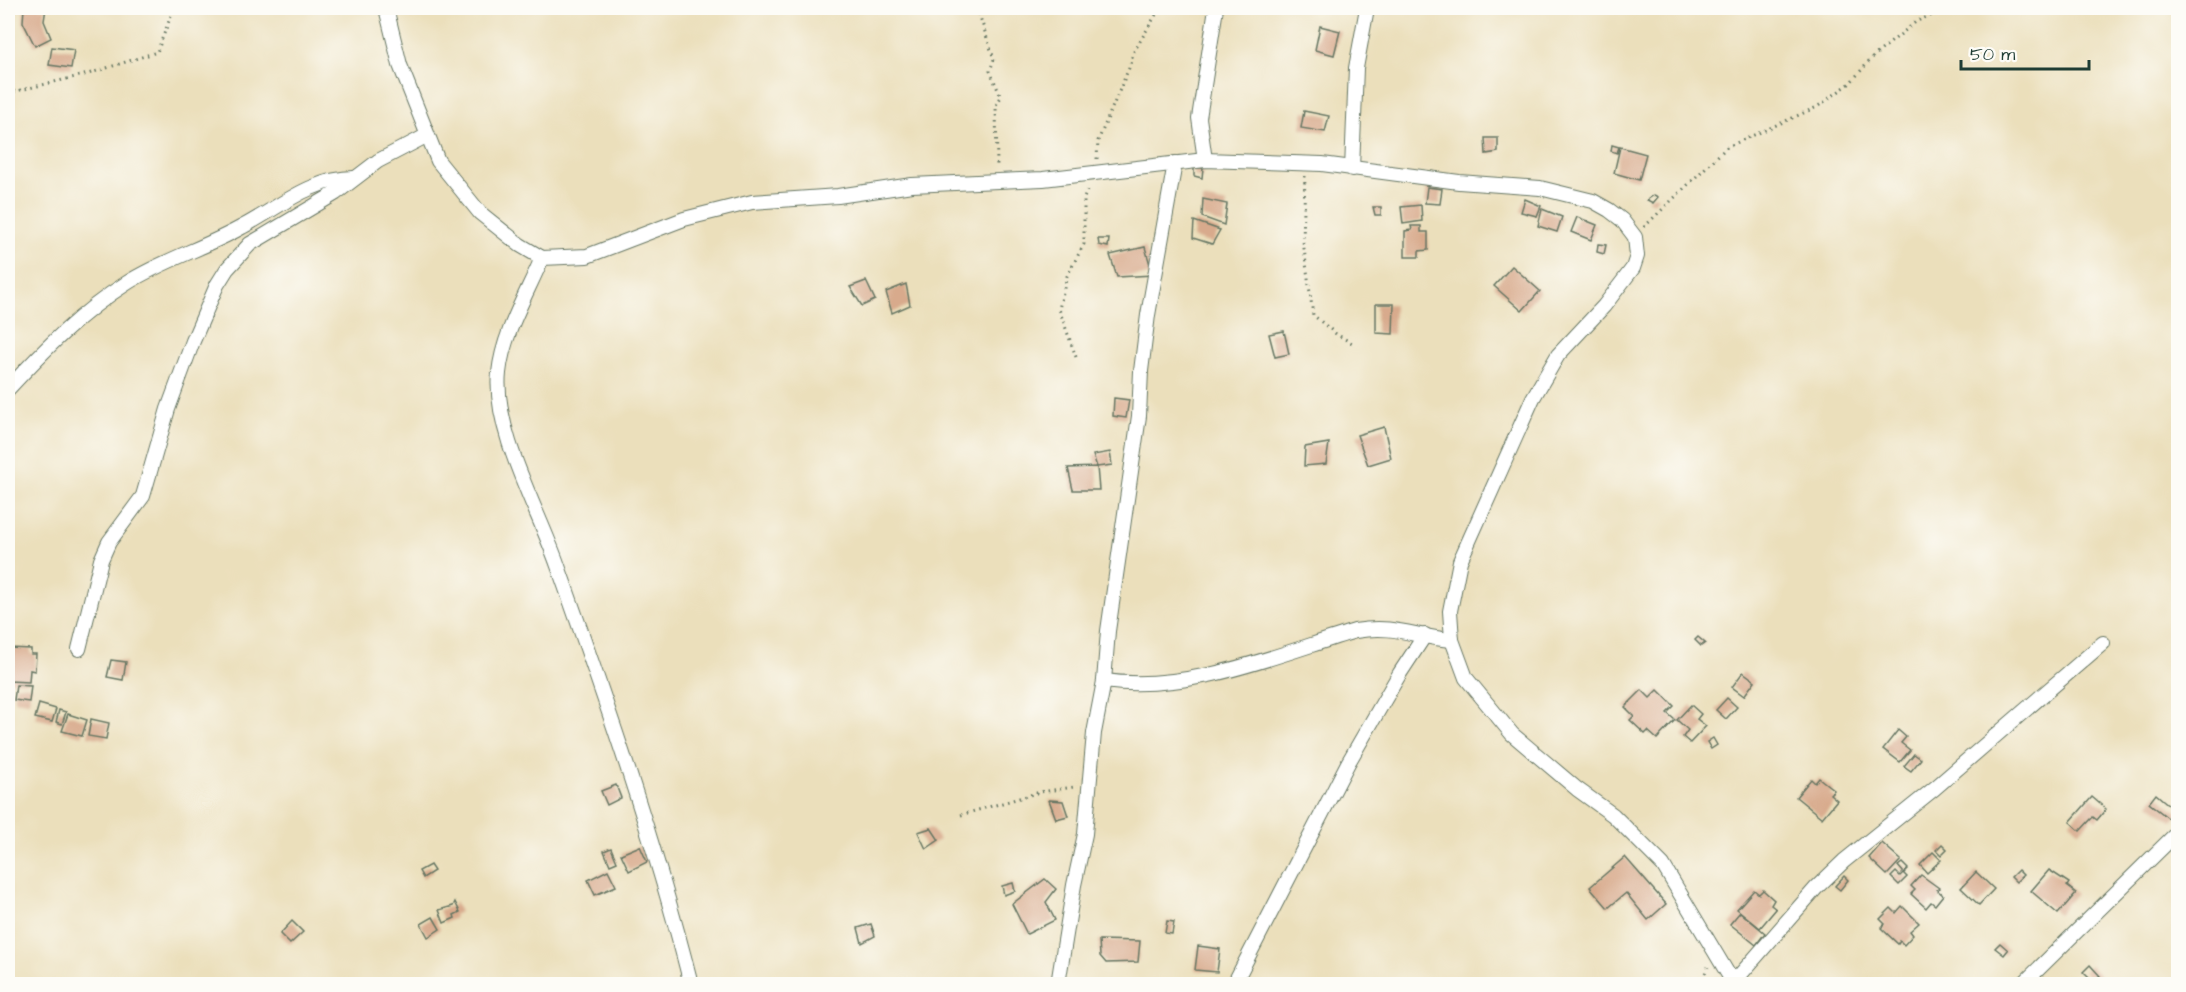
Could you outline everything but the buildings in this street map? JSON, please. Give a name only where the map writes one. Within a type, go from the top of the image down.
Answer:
[{"type":"street","points":[[386,8],[400,64],[426,136],[438,161],[480,213],[520,245],[542,258],[587,256],[684,219],[752,201],[838,196],[912,185],[997,182],[1093,174],[1205,160],[1306,162],[1459,182],[1540,188],[1593,201],[1609,210],[1622,220],[1635,237],[1637,256],[1634,268],[1604,306],[1558,355],[1545,374],[1460,561],[1450,611],[1452,640],[1466,678],[1512,734],[1577,789],[1613,815],[1663,865],[1733,984],[1816,888],[1844,861],[1935,788],[2103,643]]},
{"type":"street","points":[[1205,160],[1200,118],[1216,8]]},
{"type":"street","points":[[1352,169],[1356,68],[1367,8]]},
{"type":"street","points":[[79,649],[101,560],[109,542],[142,496],[168,409],[217,285],[227,269],[250,244],[336,193],[354,178],[426,136]]},
{"type":"street","points":[[1058,984],[1085,834],[1094,733],[1104,681],[1108,631],[1139,416],[1141,371],[1148,315],[1175,163]]},
{"type":"street","points":[[8,389],[72,323],[128,282],[222,239],[308,189],[330,180],[354,178]]},
{"type":"street","points":[[542,258],[514,321],[499,372],[504,422],[559,569],[626,763],[672,910],[691,984]]},
{"type":"street","points":[[1104,681],[1140,685],[1224,671],[1355,631],[1377,627],[1395,628],[1452,640]]},
{"type":"street","points":[[1234,984],[1348,763],[1400,673],[1425,635]]},
{"type":"street","points":[[2023,984],[2178,832]]},
{"type":"path","points":[[8,93],[88,74],[157,52],[174,8]]},
{"type":"path","points":[[977,8],[994,59],[990,71],[1001,97],[996,105],[997,182]]},
{"type":"path","points":[[1076,357],[1059,309],[1067,276],[1084,244],[1084,198],[1098,154],[1098,141],[1130,68],[1132,54],[1160,8]]},
{"type":"path","points":[[1635,237],[1727,147],[1816,107],[1849,84],[1874,56],[1917,21],[1930,16],[1940,8]]},
{"type":"path","points":[[1306,162],[1303,241],[1313,315],[1336,334],[1352,343]]},
{"type":"path","points":[[961,815],[1041,792],[1090,784]]}]
